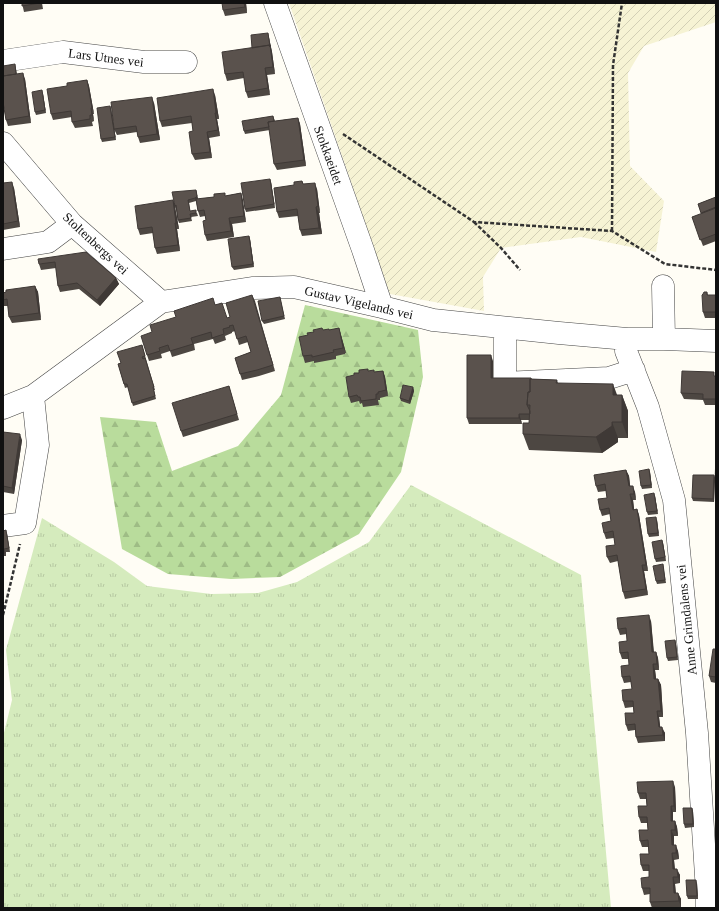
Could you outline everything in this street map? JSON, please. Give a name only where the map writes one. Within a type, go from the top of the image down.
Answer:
[{"type":"street","name":"Stokkaeidet","points":[[275,3],[382,307]]},
{"type":"street","name":"Lars Utnes vei","points":[[3,61],[63,52],[144,62],[186,62]]},
{"type":"street","name":"Stoltenbergs vei","points":[[3,143],[72,224],[161,302]]},
{"type":"street","points":[[3,249],[48,242],[72,224]]},
{"type":"street","points":[[663,286],[664,339]]},
{"type":"street","name":"Gustav Vigelands vei","points":[[3,408],[33,396],[161,302],[252,288],[294,287],[433,320],[559,334],[627,339],[716,341]]},
{"type":"street","points":[[505,328],[505,382],[609,378],[634,370]]},
{"type":"street","name":"Anne Grimdalens vei","points":[[627,339],[626,351],[648,407],[674,500],[707,731],[707,908]]},
{"type":"street","points":[[3,526],[25,523],[38,445],[33,396]]},
{"type":"path","points":[[612,231],[613,65],[622,3]]},
{"type":"path","points":[[341,133],[474,222],[501,248],[520,270]]},
{"type":"path","points":[[474,222],[612,231],[665,264],[716,270]]},
{"type":"path","points":[[3,615],[25,523]]},
{"type":"shaded area","points":[[289,3],[716,3],[716,22],[644,46],[628,73],[630,166],[664,201],[656,252],[581,237],[501,248],[483,277],[484,311],[390,294]]},
{"type":"green space","points":[[305,305],[418,330],[423,377],[401,472],[359,534],[280,577],[231,579],[168,574],[122,549],[100,417],[156,422],[172,471],[238,446],[281,395]]},
{"type":"green space","points":[[411,485],[581,575],[611,908],[3,908],[3,737],[12,700],[6,650],[42,518],[114,562],[147,586],[211,594],[258,593],[297,582],[369,542]]},
{"type":"building","points":[[22,3],[40,3],[22,6]]},
{"type":"building","points":[[222,3],[244,3],[245,7],[223,10]]},
{"type":"building","points":[[268,33],[270,45],[252,48],[251,35]]},
{"type":"building","points":[[270,45],[273,67],[265,68],[268,88],[246,92],[243,72],[225,74],[222,52]]},
{"type":"building","points":[[15,64],[16,74],[3,76],[3,66]]},
{"type":"building","points":[[23,73],[29,116],[6,120],[3,102],[3,76]]},
{"type":"building","points":[[87,80],[92,108],[92,115],[90,115],[90,119],[72,122],[71,111],[51,114],[47,89],[67,86],[67,83]]},
{"type":"building","points":[[213,89],[218,130],[207,132],[210,152],[192,154],[189,132],[193,131],[191,116],[160,121],[157,98]]},
{"type":"building","points":[[42,90],[45,110],[35,112],[32,92]]},
{"type":"building","points":[[152,97],[157,134],[138,137],[136,126],[114,129],[111,102]]},
{"type":"building","points":[[110,106],[115,137],[101,139],[97,108]]},
{"type":"building","points":[[273,116],[274,121],[268,122],[269,127],[244,131],[242,121]]},
{"type":"building","points":[[298,118],[304,160],[274,164],[268,122]]},
{"type":"building","points":[[270,179],[274,204],[245,209],[241,183]]},
{"type":"building","points":[[302,181],[303,184],[315,183],[319,228],[300,230],[297,209],[277,212],[274,188],[294,185],[294,182]]},
{"type":"building","points":[[12,182],[18,221],[3,224],[3,183]]},
{"type":"building","points":[[196,190],[197,196],[188,200],[190,211],[196,210],[196,213],[190,214],[191,218],[178,220],[172,192]]},
{"type":"building","points":[[225,193],[225,196],[241,193],[244,216],[229,218],[231,231],[205,235],[203,221],[206,220],[204,210],[198,211],[196,199],[214,197],[214,194]]},
{"type":"building","points":[[716,197],[716,207],[701,213],[698,204]]},
{"type":"building","points":[[173,200],[178,245],[155,248],[152,227],[138,229],[135,206]]},
{"type":"building","points":[[716,208],[716,234],[700,240],[692,217]]},
{"type":"building","points":[[249,236],[253,264],[232,267],[228,239]]},
{"type":"building","points":[[86,252],[116,278],[97,300],[77,283],[58,286],[55,262],[39,264],[38,259]]},
{"type":"building","points":[[35,286],[39,313],[9,317],[7,299],[3,300],[3,293],[6,292],[6,290]]},
{"type":"building","points":[[704,292],[707,292],[707,295],[716,295],[716,312],[703,312],[702,295]]},
{"type":"building","points":[[252,295],[273,365],[240,374],[235,358],[251,352],[246,336],[237,339],[233,325],[223,329],[224,334],[212,338],[211,332],[191,338],[193,344],[170,351],[168,345],[159,348],[160,351],[147,355],[141,336],[152,332],[150,325],[176,317],[174,311],[213,298],[215,305],[222,303],[227,318],[230,317],[226,303]]},
{"type":"building","points":[[280,297],[284,316],[262,321],[258,301]]},
{"type":"building","points":[[322,328],[323,330],[329,330],[339,328],[343,348],[333,350],[334,352],[312,357],[312,355],[303,356],[299,337],[308,335],[307,333],[314,332],[313,330]]},
{"type":"building","points":[[142,345],[145,356],[142,357],[143,359],[145,358],[154,387],[155,396],[132,403],[127,384],[124,384],[118,364],[121,363],[117,352]]},
{"type":"building","points":[[467,355],[491,355],[491,378],[531,378],[527,405],[530,414],[519,414],[519,418],[467,418]]},
{"type":"building","points":[[368,369],[368,371],[374,370],[374,372],[383,371],[386,390],[378,392],[378,394],[376,394],[376,399],[361,401],[360,397],[357,395],[349,397],[346,377],[354,375],[354,373],[359,373],[359,370]]},
{"type":"building","points":[[682,371],[714,372],[714,376],[716,376],[716,399],[703,399],[703,394],[681,393]]},
{"type":"building","points":[[530,379],[557,380],[556,383],[613,384],[613,395],[622,395],[622,422],[612,422],[612,426],[596,437],[523,434],[523,423],[529,423],[530,405],[527,405],[528,392],[530,392]]},
{"type":"building","points":[[403,385],[413,387],[409,401],[400,398]]},
{"type":"building","points":[[229,386],[237,414],[181,431],[172,403]]},
{"type":"building","points":[[3,432],[20,434],[12,488],[3,486]]},
{"type":"building","points":[[716,454],[716,483],[715,483]]},
{"type":"building","points":[[649,469],[651,485],[641,486],[639,471]]},
{"type":"building","points":[[626,470],[629,486],[633,486],[634,494],[630,494],[633,510],[637,509],[646,565],[642,565],[646,589],[623,592],[617,555],[607,557],[606,546],[615,545],[613,531],[604,533],[602,523],[611,521],[609,508],[600,510],[598,499],[607,498],[605,484],[596,486],[594,475]]},
{"type":"building","points":[[693,475],[714,475],[713,499],[692,498]]},
{"type":"building","points":[[654,493],[657,511],[647,512],[644,495]]},
{"type":"building","points":[[656,517],[658,533],[648,534],[646,518]]},
{"type":"building","points":[[6,530],[9,548],[4,549],[5,553],[3,553],[3,531]]},
{"type":"building","points":[[662,540],[665,557],[655,559],[652,542]]},
{"type":"building","points":[[663,564],[665,580],[656,581],[653,566]]},
{"type":"building","points":[[649,615],[652,652],[656,652],[657,664],[653,664],[654,679],[658,679],[661,711],[657,711],[659,727],[662,727],[663,735],[636,737],[635,724],[626,725],[625,713],[634,713],[633,701],[623,701],[622,690],[632,689],[630,676],[622,677],[621,666],[629,665],[628,652],[620,653],[619,642],[627,641],[626,628],[618,629],[617,618]]},
{"type":"building","points":[[675,640],[677,657],[667,658],[665,641]]},
{"type":"building","points":[[713,649],[716,649],[716,677],[709,676]]},
{"type":"building","points":[[673,781],[674,806],[671,806],[671,821],[675,821],[675,830],[671,830],[672,845],[676,845],[676,853],[672,853],[673,869],[677,869],[678,877],[673,877],[674,893],[678,893],[679,901],[650,902],[650,888],[642,888],[641,878],[649,877],[649,865],[641,865],[640,854],[649,854],[648,840],[640,841],[639,830],[648,830],[647,817],[639,817],[638,806],[647,806],[646,793],[638,793],[637,782]]},
{"type":"building","points":[[683,808],[692,808],[693,824],[684,824]]},
{"type":"building","points":[[686,880],[696,880],[697,896],[687,896]]}]
